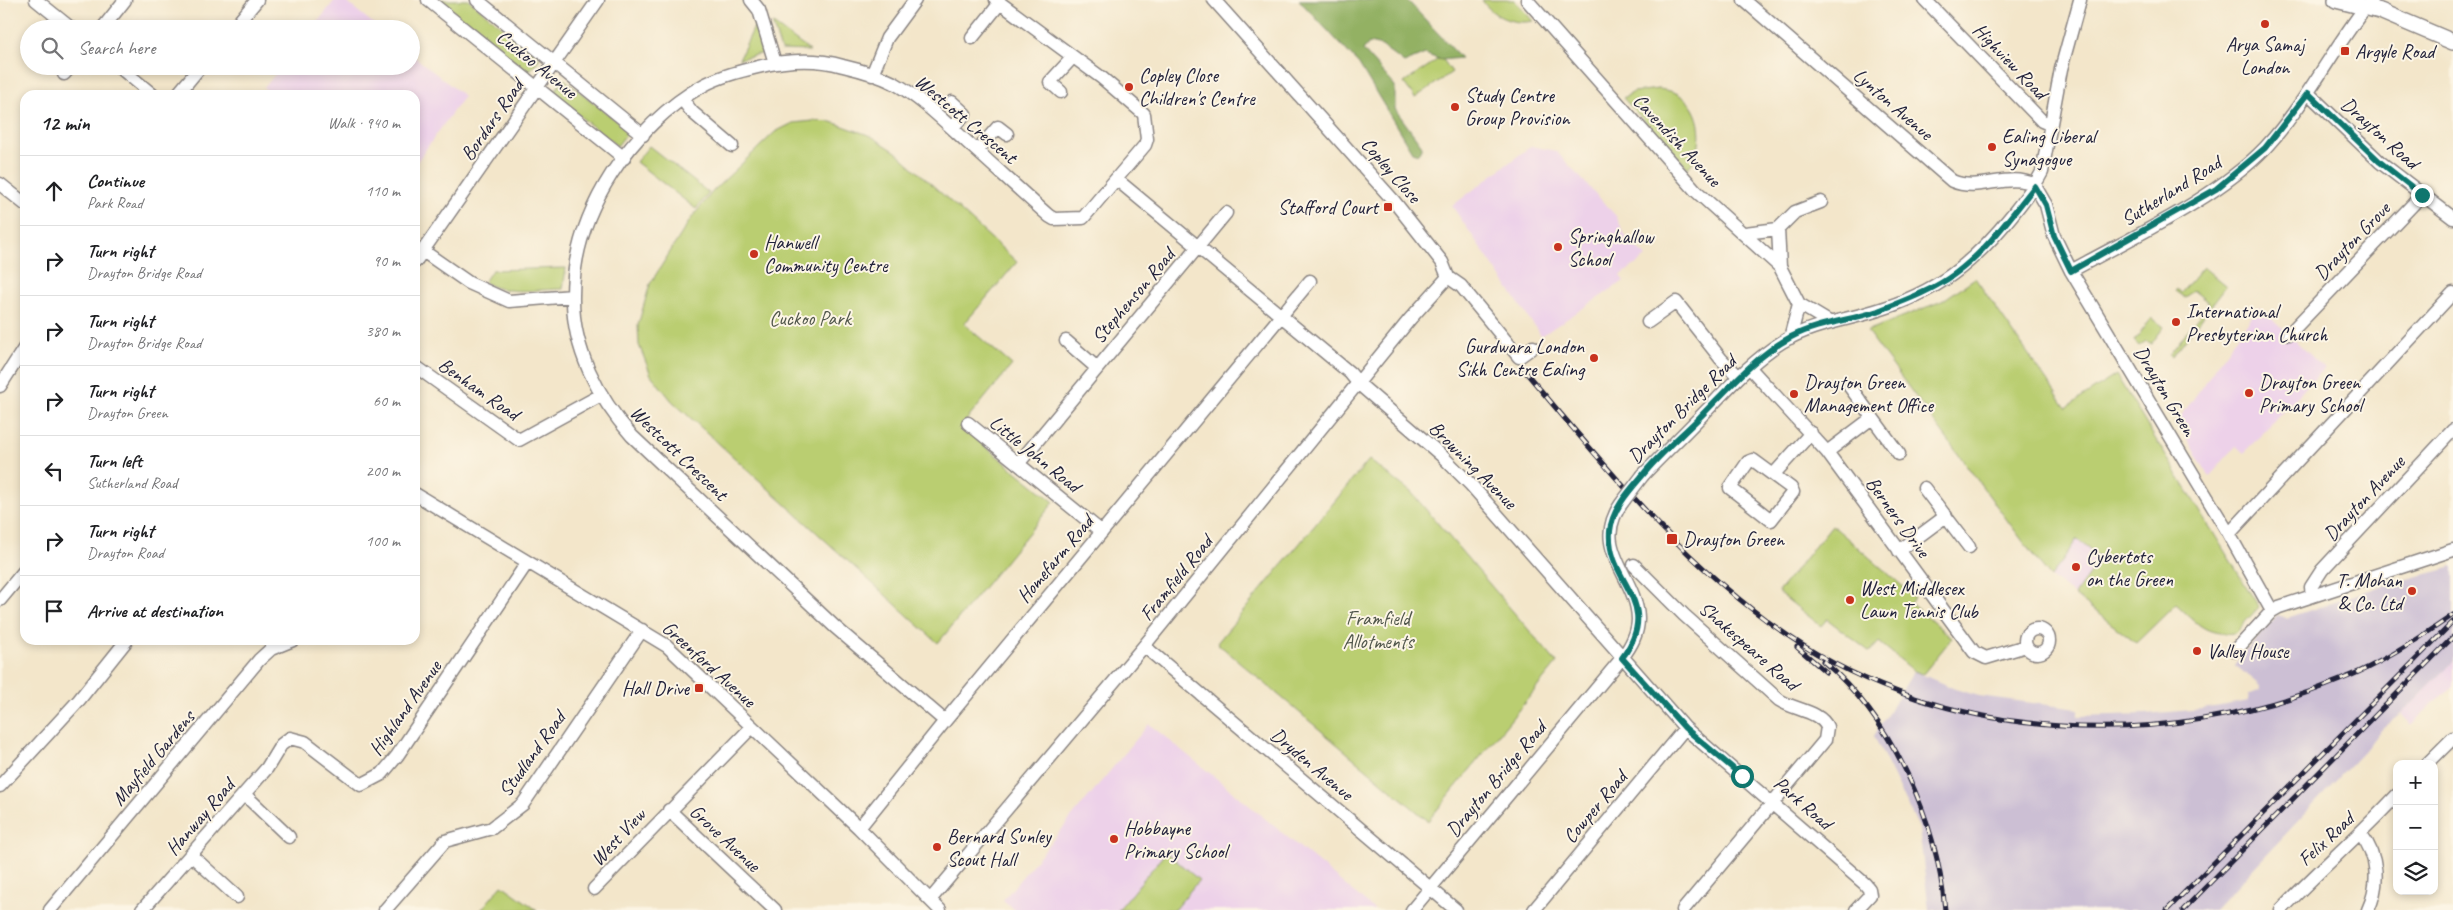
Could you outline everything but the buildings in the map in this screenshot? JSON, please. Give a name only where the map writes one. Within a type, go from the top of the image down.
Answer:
[{"type":"main road","points":[[2336,0],[2368,3],[2453,42]]},
{"type":"street","points":[[36,0],[61,20]]},
{"type":"street","points":[[109,20],[125,0]]},
{"type":"street","points":[[240,20],[257,0]]},
{"type":"street","name":"Cuckoo Avenue","points":[[428,0],[624,158]]},
{"type":"street","name":"Cuckoo Avenue","points":[[476,0],[643,135]]},
{"type":"street","name":"Bordars Road","points":[[420,254],[598,0]]},
{"type":"street","points":[[751,0],[762,18],[775,63]]},
{"type":"street","points":[[872,75],[886,38],[915,0]]},
{"type":"street","name":"Copley Close","points":[[1214,0],[1393,200],[1442,262],[1448,277],[1461,286],[1520,357],[1533,347]]},
{"type":"street","name":"Cavendish Avenue","points":[[1527,0],[1696,190],[1780,266],[1799,304]]},
{"type":"street","name":"Lynton Avenue","points":[[1744,0],[1952,181],[1969,186],[2022,179],[2035,186]]},
{"type":"street","name":"Highview Road","points":[[1925,0],[2042,121],[2049,124]]},
{"type":"street","points":[[2035,186],[2042,172],[2049,124],[2080,0]]},
{"type":"street","points":[[972,38],[1001,2]]},
{"type":"street","name":"Westcott Crescent","points":[[945,721],[835,627],[632,436],[614,416],[601,394],[584,356],[576,325],[572,296],[575,262],[585,230],[601,193],[624,158],[643,135],[682,99],[705,85],[734,73],[775,63],[797,61],[824,62],[872,75],[893,83],[912,95],[952,128],[1054,219],[1083,218],[1145,145],[1147,139],[1144,114],[1110,84],[1001,2]]},
{"type":"street","name":"Sutherland Road","points":[[2071,271],[2216,189],[2265,148],[2308,93],[2368,3]]},
{"type":"street","points":[[1061,92],[1050,82],[1073,57]]},
{"type":"street","points":[[129,75],[147,90]]},
{"type":"street","points":[[181,90],[194,75]]},
{"type":"street","name":"Drayton Road","points":[[2308,93],[2380,162],[2453,218]]},
{"type":"street","points":[[682,99],[692,112],[732,146]]},
{"type":"street","points":[[952,102],[965,114],[952,128]]},
{"type":"street","points":[[977,151],[998,126],[1007,134]]},
{"type":"street","name":"Browning Avenue","points":[[1116,179],[1350,373],[1359,384],[1442,455],[1471,484],[1622,658]]},
{"type":"street","points":[[0,184],[20,200]]},
{"type":"street","name":"Drayton Green","points":[[2035,186],[2046,205],[2054,236],[2071,271],[2229,534],[2272,611]]},
{"type":"street","name":"Drayton Bridge Road","points":[[1412,910],[1622,658],[1633,641],[1638,619],[1635,602],[1612,549],[1610,531],[1613,519],[1624,500],[1643,474],[1739,377],[1790,338],[1829,322],[1876,311],[1931,289],[1956,273],[1982,248],[2035,186]]},
{"type":"street","name":"Drayton Grove","points":[[2289,334],[2422,195]]},
{"type":"street","points":[[1745,233],[1778,229],[1795,212],[1821,202]]},
{"type":"street","points":[[1198,247],[1226,213]]},
{"type":"street","points":[[1778,229],[1780,266]]},
{"type":"street","name":"Stephenson Road","points":[[1018,464],[1198,247]]},
{"type":"street","points":[[422,251],[469,283],[509,301],[572,296]]},
{"type":"street","name":"Framfield Road","points":[[930,900],[1144,646],[1410,319],[1448,277]]},
{"type":"street","points":[[1281,316],[1310,281]]},
{"type":"street","points":[[2229,534],[2453,293]]},
{"type":"street","points":[[1648,322],[1676,302],[1739,377]]},
{"type":"street","points":[[1790,338],[1799,304],[1829,322]]},
{"type":"street","name":"Homefarm Road","points":[[859,828],[945,721],[1281,316]]},
{"type":"street","name":"Stephenson Road","points":[[1066,341],[1097,368]]},
{"type":"street","points":[[0,386],[20,356]]},
{"type":"street","name":"Berners Drive","points":[[1750,368],[1827,452],[1954,626],[1979,656],[1986,658],[2026,646]]},
{"type":"street","name":"Benham Road","points":[[420,370],[519,440],[601,394]]},
{"type":"street","points":[[1850,387],[1899,454]]},
{"type":"street","points":[[1827,452],[1872,418]]},
{"type":"street","name":"Little John Road","points":[[968,423],[1102,532]]},
{"type":"street","name":"Drayton Avenue","points":[[2312,596],[2311,587],[2322,570],[2453,430]]},
{"type":"street","points":[[1774,474],[1811,433]]},
{"type":"street","points":[[1753,460],[1774,474],[1791,488],[1793,492],[1771,520],[1730,488],[1748,462],[1753,460]]},
{"type":"street","points":[[1924,488],[1968,547]]},
{"type":"street","name":"Greenford Avenue","points":[[420,497],[667,646],[751,728],[859,828],[940,910]]},
{"type":"street","points":[[1899,551],[1946,516]]},
{"type":"street","points":[[2235,650],[2272,611],[2453,550]]},
{"type":"street","name":"Highland Avenue","points":[[281,744],[290,738],[305,742],[361,785],[382,774],[397,756],[527,563]]},
{"type":"street","name":"Shakespeare Road","points":[[1634,565],[1684,615],[1779,700],[1798,710],[1817,715],[1825,722],[1828,732],[1825,740],[1683,910]]},
{"type":"street","points":[[0,600],[20,576]]},
{"type":"street","name":"Studland Road","points":[[385,910],[445,841],[492,828],[523,804],[642,630]]},
{"type":"street","points":[[0,786],[78,700],[123,645]]},
{"type":"street","name":"Mayfield Gardens","points":[[50,910],[259,660],[271,649],[280,645]]},
{"type":"street","name":"Dryden Avenue","points":[[1144,646],[1456,910]]},
{"type":"street","name":"Park Road","points":[[1622,658],[1685,728],[1774,802],[1869,888],[1870,895],[1856,910]]},
{"type":"street","name":"Grove Avenue","points":[[751,728],[669,810],[775,910]]},
{"type":"street","name":"Cowper Road","points":[[1534,910],[1685,728]]},
{"type":"street","points":[[2431,760],[2453,738]]},
{"type":"street","name":"Hanway Road","points":[[142,910],[267,768],[281,744]]},
{"type":"street","points":[[244,794],[289,837]]},
{"type":"street","name":"Felix Road","points":[[2280,910],[2329,860],[2361,834],[2393,799]]},
{"type":"street","name":"West View","points":[[594,889],[669,810]]},
{"type":"street","points":[[2361,834],[2371,848],[2376,871],[2368,910]]},
{"type":"street","points":[[191,855],[237,897]]},
{"type":"shaded area","points":[[335,0],[344,0],[369,20],[319,20]]},
{"type":"shaded area","points":[[420,61],[464,96],[420,157],[420,90],[267,90],[264,88],[275,75],[420,75]]},
{"type":"shaded area","name":"Springhallow School","points":[[1531,146],[1556,151],[1616,216],[1626,237],[1646,257],[1620,276],[1624,281],[1541,336],[1452,206]]},
{"type":"shaded area","name":"Drayton Green Primary School","points":[[2259,306],[2324,368],[2244,453],[2236,446],[2209,477],[2177,422]]},
{"type":"shaded area","name":"Cybertots on the Green","points":[[2077,538],[2101,558],[2074,595],[2051,577]]},
{"type":"shaded area","points":[[2453,567],[2453,661],[2401,714],[2382,728],[2365,750],[2214,910],[1929,910],[1919,828],[1874,736],[1914,671],[1955,689],[1979,696],[2078,709],[2078,716],[2147,714],[2203,709],[2249,701],[2248,695],[2261,690],[2259,685],[2235,665],[2276,615],[2287,618],[2378,587]]},
{"type":"shaded area","points":[[2453,661],[2453,688],[2431,705],[2412,725],[2401,714]]},
{"type":"shaded area","points":[[1149,724],[1375,910],[1015,910],[1003,900]]},
{"type":"green space","points":[[438,0],[469,0],[540,58],[528,73]]},
{"type":"green space","points":[[1299,0],[1407,0],[1461,58],[1441,60],[1425,54],[1404,63],[1382,46],[1369,43],[1363,50],[1395,86],[1395,109],[1422,146],[1418,154],[1412,152],[1359,64]]},
{"type":"green space","points":[[1482,0],[1514,0],[1533,21],[1511,21],[1492,11]]},
{"type":"green space","points":[[756,23],[764,53],[739,59]]},
{"type":"green space","points":[[772,23],[810,51],[781,50]]},
{"type":"green space","points":[[1441,57],[1452,72],[1415,98],[1404,83]]},
{"type":"green space","points":[[564,79],[629,131],[617,146],[552,94]]},
{"type":"green space","points":[[1659,89],[1676,93],[1687,100],[1697,119],[1700,129],[1700,140],[1694,160],[1688,168],[1623,98],[1634,92]]},
{"type":"green space","name":"Cuckoo Park","points":[[832,122],[871,136],[896,152],[1017,262],[964,324],[1012,365],[961,427],[1054,502],[938,643],[672,401],[651,375],[639,345],[638,325],[650,284],[690,220],[713,191],[775,132],[793,123]]},
{"type":"green space","points":[[649,146],[709,193],[696,209],[636,162]]},
{"type":"green space","points":[[2203,267],[2226,286],[2172,357],[2169,355],[2209,303],[2193,290],[2185,298],[2175,291],[2177,289],[2181,293]]},
{"type":"green space","points":[[566,268],[563,289],[512,290],[502,289],[484,282],[492,270]]},
{"type":"green space","points":[[1975,278],[2066,408],[2116,375],[2259,607],[2235,633],[2216,632],[2202,627],[2176,604],[2136,643],[2074,595],[2101,558],[2077,539],[2051,577],[1867,331],[1942,301]]},
{"type":"green space","points":[[2152,318],[2164,327],[2151,344],[2146,341],[2139,346],[2134,341]]},
{"type":"green space","name":"Framfield Allotments","points":[[1369,460],[1411,492],[1557,663],[1428,821],[1217,643]]},
{"type":"green space","name":"West Middlesex Lawn Tennis Club","points":[[1832,525],[1915,597],[1910,603],[1952,638],[1923,674],[1914,671],[1879,642],[1870,652],[1827,619],[1821,626],[1778,592]]},
{"type":"green space","points":[[1166,852],[1199,880],[1174,910],[1118,910]]},
{"type":"green space","points":[[502,885],[537,910],[481,910]]},
{"type":"railway","points":[[1523,369],[1614,476],[1679,545],[1713,577],[1787,635],[1849,671],[1916,698],[1986,716],[2058,726],[2130,727],[2202,719],[2272,703],[2355,674],[2384,659],[2453,615]]},
{"type":"railway","points":[[2167,910],[2453,622]]},
{"type":"railway","points":[[2183,910],[2453,637]]},
{"type":"railway","points":[[1797,647],[1826,672]]},
{"type":"railway","points":[[1823,661],[1848,685],[1870,712],[1890,742],[1907,774],[1921,807],[1932,841],[1945,910]]},
{"type":"place","name":"Arya Samaj London","points":[[2265,24]]},
{"type":"place","name":"Argyle Road","points":[[2345,51]]},
{"type":"place","name":"Copley Close Children's Centre","points":[[1129,87]]},
{"type":"place","name":"Study Centre Group Provision","points":[[1455,107]]},
{"type":"place","name":"Ealing Liberal Synagogue","points":[[1992,147]]},
{"type":"place","name":"Stafford Court","points":[[1388,207]]},
{"type":"place","name":"Springhallow School","points":[[1558,247]]},
{"type":"place","name":"Hanwell Community Centre","points":[[754,254]]},
{"type":"place","name":"International Presbyterian Church","points":[[2176,322]]},
{"type":"place","name":"Gurdwara London Sikh Centre Ealing","points":[[1594,358]]},
{"type":"place","name":"Drayton Green Primary School","points":[[2249,393]]},
{"type":"place","name":"Drayton Green Management Office","points":[[1794,394]]},
{"type":"place","name":"Drayton Green","points":[[1672,539]]},
{"type":"place","name":"Cybertots on the Green","points":[[2076,567]]},
{"type":"place","name":"T. Mohan & Co. Ltd","points":[[2412,591]]},
{"type":"place","name":"West Middlesex Lawn Tennis Club","points":[[1850,600]]},
{"type":"place","name":"Valley House","points":[[2197,651]]},
{"type":"place","name":"Hall Drive","points":[[699,688]]},
{"type":"place","name":"Hobbayne Primary School","points":[[1114,839]]},
{"type":"place","name":"Bernard Sunley Scout Hall","points":[[937,847]]},
{"type":"route","points":[[1742,776],[1685,728],[1622,658],[1636,635],[1638,619],[1635,602],[1613,557],[1610,531],[1616,511],[1643,474],[1739,377],[1765,354],[1799,333],[1829,322],[1876,311],[1931,289],[1956,273],[1982,248],[2035,186],[2046,205],[2054,236],[2071,271],[2216,189],[2265,148],[2308,93],[2380,162],[2422,195]]}]
